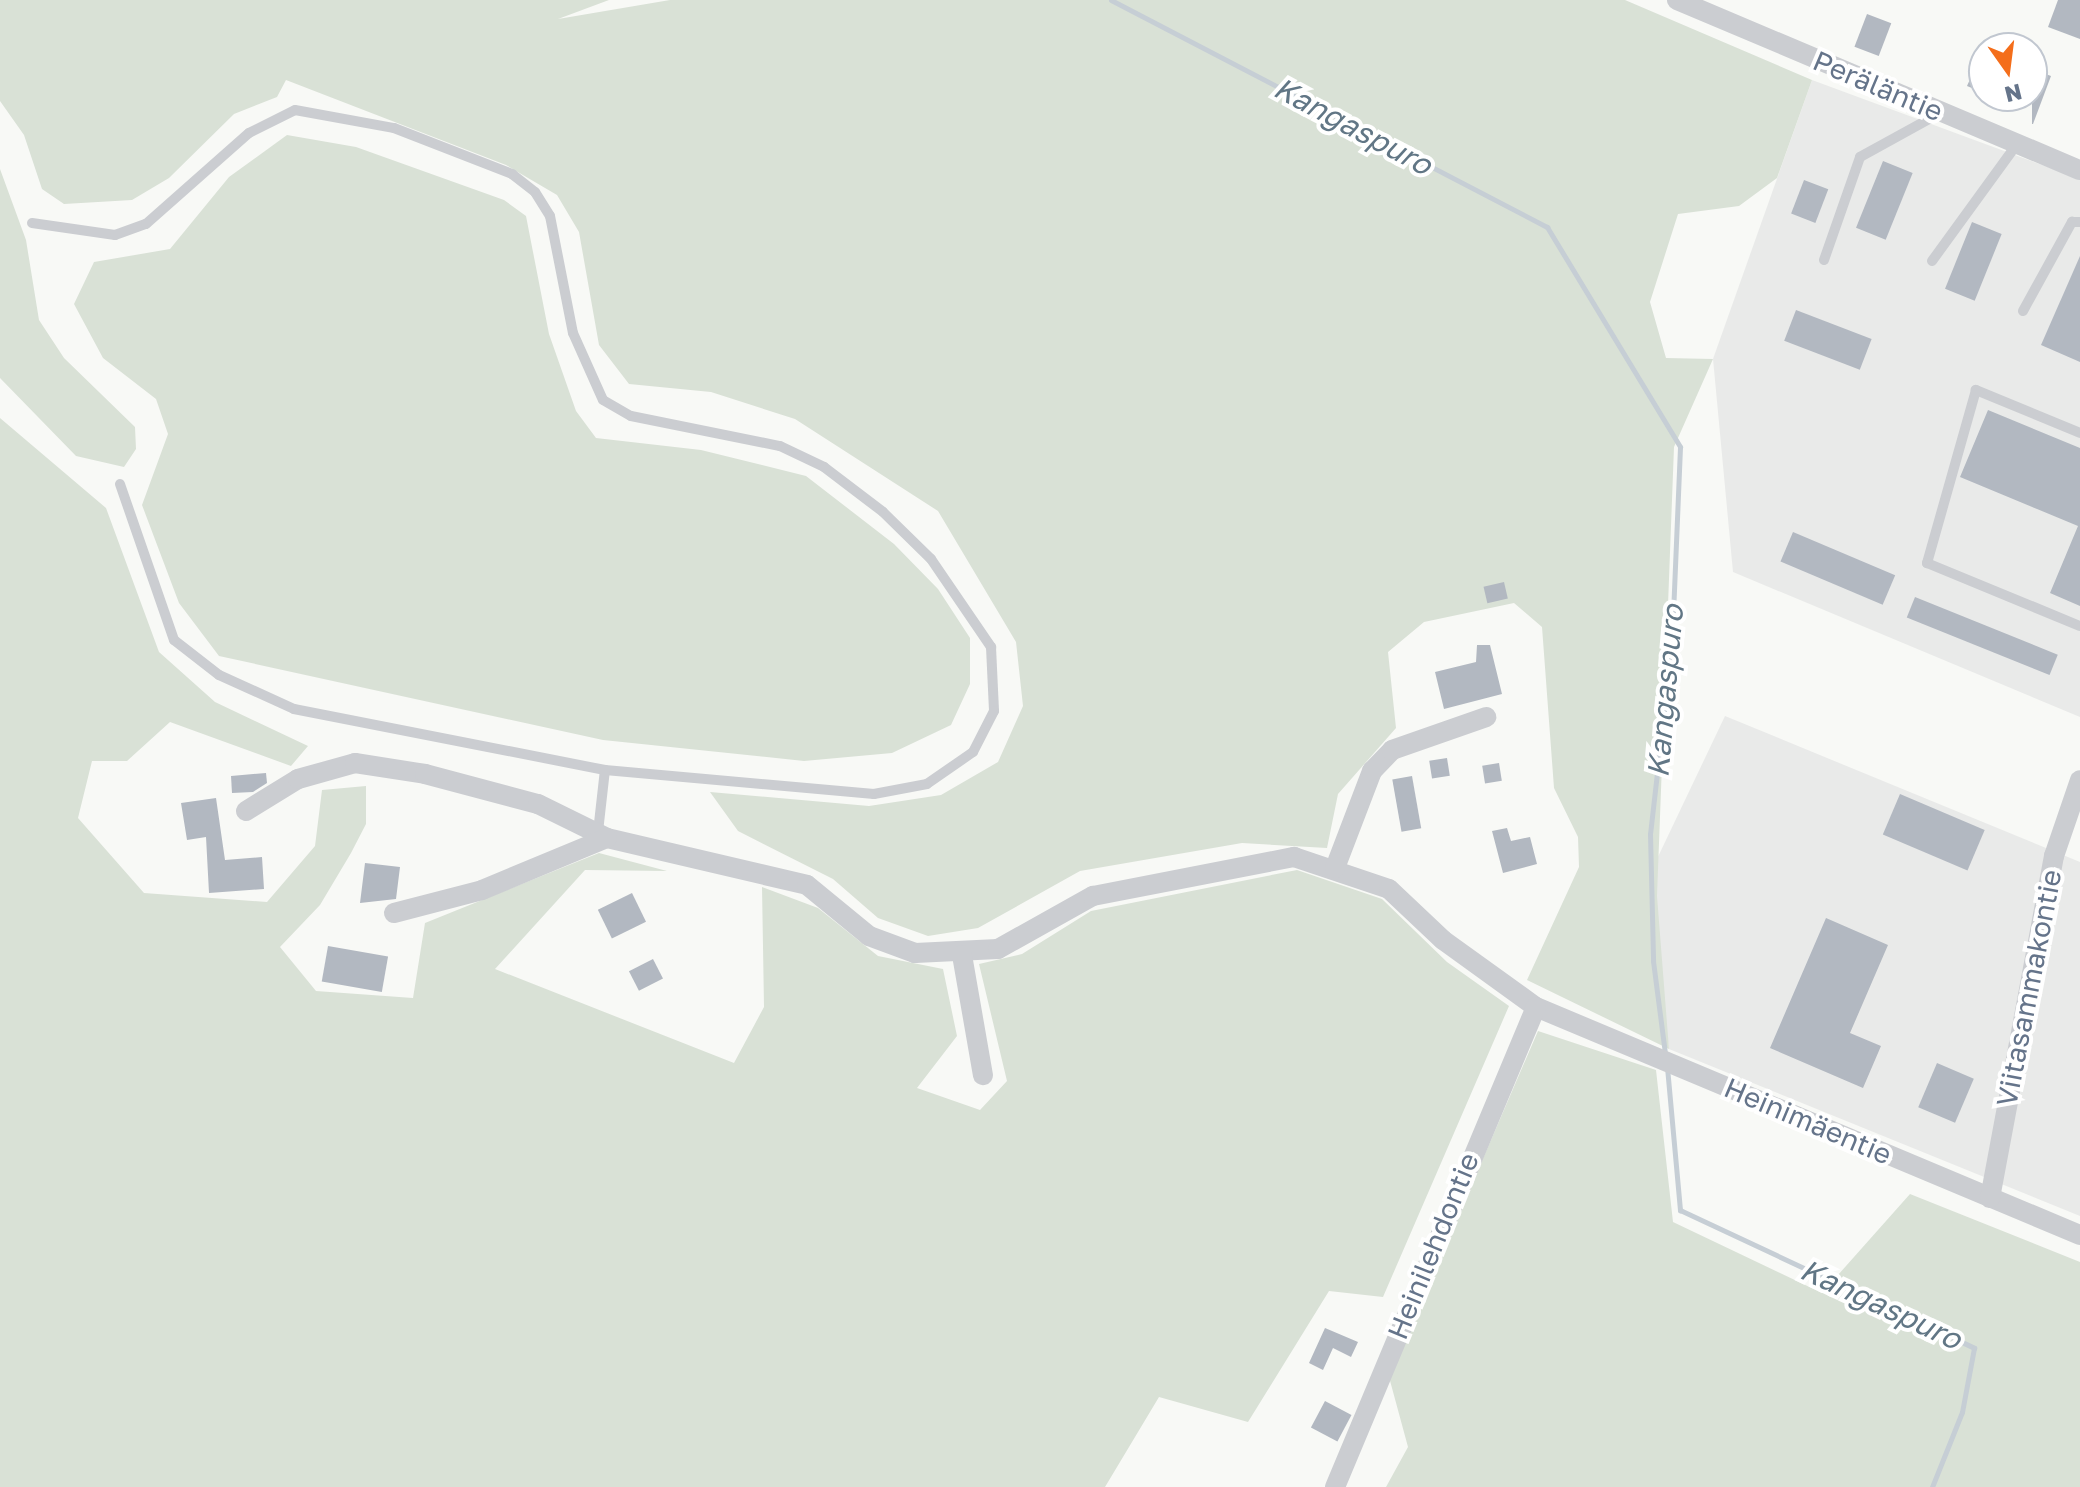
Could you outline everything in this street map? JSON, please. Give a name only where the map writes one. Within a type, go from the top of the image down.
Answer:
[{"type":"street","name":"Peräläntie","points":[[1677,0],[2080,170]]},
{"type":"street","points":[[1335,868],[1372,771],[1392,750],[1486,717]]},
{"type":"street","name":"Heinimäentie","points":[[246,811],[298,779],[355,763],[502,793],[602,836],[807,885],[892,948],[962,955],[998,949],[1093,896],[1294,857],[1335,868],[1389,889],[1443,940],[1536,1007],[2080,1235]]},
{"type":"street","name":"Viitasammakontie","points":[[1990,1198],[2054,856],[2080,780]]},
{"type":"street","points":[[394,913],[482,890],[602,836]]},
{"type":"street","points":[[962,955],[983,1075]]},
{"type":"street","name":"Heinilehdontie","points":[[1335,1487],[1536,1007]]},
{"type":"lane","points":[[32,223],[115,235],[146,224],[249,133],[295,110],[381,124],[512,174],[535,192],[550,216],[573,333],[603,400],[631,416],[736,431],[824,467],[931,559],[991,647],[994,711],[973,752],[927,784],[874,794],[605,770],[294,709],[219,675],[174,640],[120,484]]},
{"type":"lane","points":[[1824,260],[1860,157],[1940,113]]},
{"type":"lane","points":[[1932,261],[2017,144]]},
{"type":"lane","points":[[2023,311],[2072,222],[2080,222]]},
{"type":"lane","points":[[2080,433],[1976,390],[1927,563],[2080,626]]},
{"type":"lane","points":[[602,836],[605,770]]},
{"type":"shaded area","points":[[0,0],[609,0],[558,19],[670,0],[1625,0],[1812,80],[1777,178],[1739,206],[1678,214],[1650,302],[1666,358],[1713,359],[1674,447],[1657,896],[1669,1049],[1527,980],[1579,867],[1578,837],[1554,788],[1542,627],[1514,603],[1424,622],[1388,652],[1396,728],[1338,794],[1327,848],[1242,843],[1080,871],[978,928],[928,936],[878,918],[833,879],[738,831],[710,792],[869,806],[941,795],[998,762],[1023,706],[1016,642],[938,511],[795,419],[711,392],[629,384],[599,345],[579,232],[557,195],[506,165],[286,80],[277,97],[234,114],[169,178],[132,200],[64,204],[42,189],[24,135],[0,101]]},
{"type":"shaded area","points":[[1812,80],[2080,179],[2080,717],[1733,572],[1713,359]]},
{"type":"shaded area","points":[[287,135],[356,147],[504,200],[526,216],[549,334],[576,411],[596,438],[701,450],[806,476],[894,544],[938,589],[970,638],[970,684],[951,725],[892,753],[804,761],[603,740],[219,656],[179,603],[142,505],[168,434],[156,399],[103,358],[74,304],[94,262],[170,249],[229,177]]},
{"type":"shaded area","points":[[0,169],[26,240],[39,320],[64,358],[135,427],[136,449],[124,467],[76,456],[0,378]]},
{"type":"shaded area","points":[[0,418],[106,508],[159,652],[215,702],[308,746],[291,766],[170,722],[127,761],[92,761],[78,818],[144,893],[267,902],[315,846],[322,790],[366,786],[366,824],[351,853],[320,905],[280,947],[316,991],[413,998],[425,923],[599,853],[667,871],[585,870],[495,969],[734,1063],[764,1007],[762,887],[818,908],[878,956],[943,969],[957,1036],[917,1088],[980,1110],[1007,1081],[979,964],[1022,954],[1091,911],[1297,870],[1382,899],[1447,962],[1509,1006],[1383,1297],[1329,1291],[1248,1422],[1159,1397],[1105,1487],[0,1487]]},
{"type":"shaded area","points":[[1725,716],[2080,862],[2080,1216],[1669,1049],[1646,882]]},
{"type":"shaded area","points":[[1538,1031],[1656,1070],[1673,1222],[1822,1293],[1910,1194],[2080,1262],[2080,1487],[1386,1487],[1408,1447],[1389,1377]]},
{"type":"building","points":[[2058,0],[2080,0],[2080,39],[2048,27]]},
{"type":"building","points":[[1867,14],[1891,23],[1879,56],[1854,47]]},
{"type":"building","points":[[1883,161],[1913,173],[1886,240],[1856,228]]},
{"type":"building","points":[[1804,180],[1828,189],[1815,223],[1791,214]]},
{"type":"building","points":[[1972,222],[2002,234],[1975,301],[1945,289]]},
{"type":"building","points":[[2080,256],[2080,362],[2041,345]]},
{"type":"building","points":[[1796,310],[1872,339],[1860,370],[1784,341]]},
{"type":"building","points":[[1988,410],[2080,448],[2080,606],[2050,593],[2078,526],[1960,477]]},
{"type":"building","points":[[1793,532],[1895,575],[1883,605],[1780,561]]},
{"type":"building","points":[[1504,582],[1508,599],[1487,603],[1484,587]]},
{"type":"building","points":[[1915,597],[2058,655],[2050,675],[1907,617]]},
{"type":"building","points":[[1477,645],[1490,645],[1502,694],[1444,709],[1435,672],[1476,662]]},
{"type":"building","points":[[1447,758],[1450,776],[1432,779],[1429,761]]},
{"type":"building","points":[[1499,763],[1502,781],[1485,783],[1482,766]]},
{"type":"building","points":[[266,773],[267,783],[253,792],[232,793],[231,776]]},
{"type":"building","points":[[1412,776],[1421,828],[1402,832],[1392,779]]},
{"type":"building","points":[[1900,794],[1985,830],[1967,870],[1883,835]]},
{"type":"building","points":[[216,798],[225,860],[262,857],[264,889],[209,893],[206,837],[187,840],[181,803]]},
{"type":"building","points":[[1507,828],[1511,841],[1530,837],[1537,864],[1503,873],[1492,831]]},
{"type":"building","points":[[365,863],[400,867],[396,899],[360,903]]},
{"type":"building","points":[[632,893],[646,922],[612,938],[598,910]]},
{"type":"building","points":[[1826,918],[1888,945],[1850,1033],[1881,1046],[1863,1088],[1770,1048]]},
{"type":"building","points":[[328,946],[388,957],[382,992],[322,981]]},
{"type":"building","points":[[653,959],[663,979],[639,991],[629,971]]},
{"type":"building","points":[[1937,1063],[1974,1079],[1955,1123],[1918,1107]]},
{"type":"building","points":[[1325,1328],[1358,1342],[1351,1357],[1333,1348],[1323,1370],[1309,1363]]},
{"type":"building","points":[[1325,1401],[1351,1415],[1337,1442],[1311,1427]]},
{"type":"waterway","name":"Kangaspuro","points":[[1111,0],[1547,227],[1680,447],[1672,641],[1650,834],[1653,961],[1665,1053]]},
{"type":"waterway","name":"Kangaspuro","points":[[1667,1067],[1680,1210],[1974,1348],[1962,1412],[1932,1487]]}]
